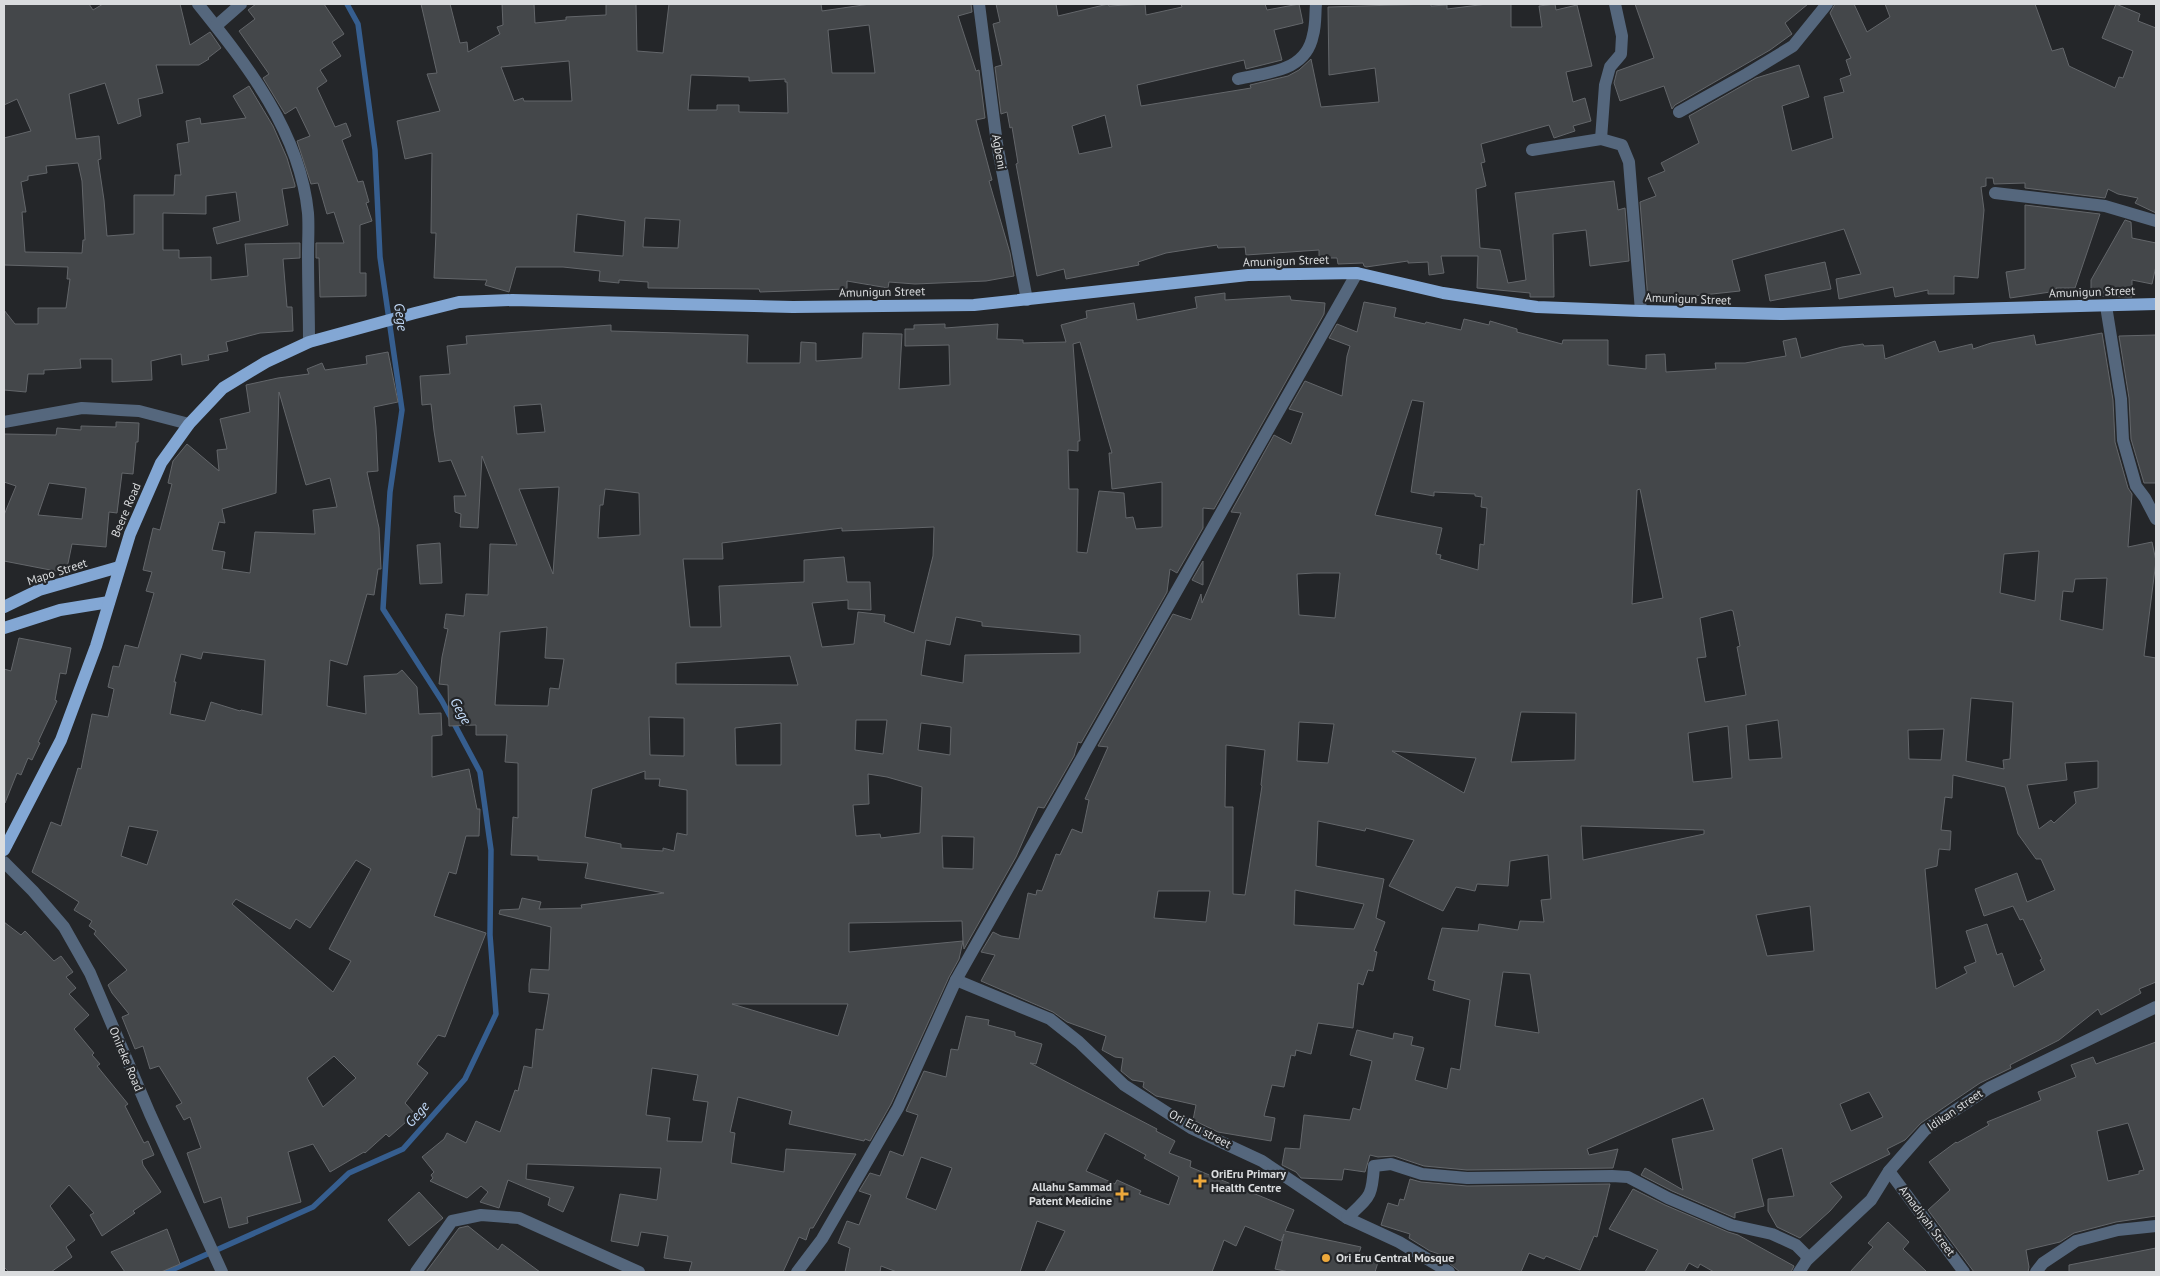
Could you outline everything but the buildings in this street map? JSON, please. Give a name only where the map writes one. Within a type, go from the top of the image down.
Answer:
[{"type":"main road","name":"Amunigun Street","points":[[415,313],[459,302],[512,300],[793,307],[974,305],[1248,275],[1357,273],[1443,293],[1537,307],[1783,314],[2156,304]]},
{"type":"main road","name":"Beere Road","points":[[4,850],[60,740],[96,646],[130,534],[161,463],[190,424],[223,388],[266,362],[309,342],[415,313]]},
{"type":"main road","name":"Mapo Street","points":[[4,607],[39,590],[120,567]]},
{"type":"main road","points":[[4,628],[60,610],[109,602]]},
{"type":"street","points":[[198,4],[263,92],[283,126],[300,168],[308,213],[309,342]]},
{"type":"street","points":[[216,26],[241,4]]},
{"type":"street","name":"Agbeni","points":[[979,4],[997,144],[1027,300]]},
{"type":"street","points":[[1238,79],[1290,68],[1304,57],[1313,36],[1316,4]]},
{"type":"street","points":[[1601,139],[1605,85],[1610,67],[1621,54],[1622,36],[1615,4]]},
{"type":"street","points":[[1679,112],[1793,46],[1827,4]]},
{"type":"street","points":[[1532,150],[1601,139],[1622,145],[1629,162],[1641,311]]},
{"type":"street","points":[[1995,193],[2105,206],[2156,221]]},
{"type":"street","points":[[797,1272],[822,1239],[898,1108],[956,980],[1357,273]]},
{"type":"street","points":[[2106,306],[2121,399],[2124,440],[2136,486],[2146,498],[2156,519]]},
{"type":"street","points":[[4,422],[82,408],[140,411],[190,424]]},
{"type":"street","name":"Onireke Road","points":[[4,862],[33,891],[64,927],[90,973],[150,1114],[222,1272]]},
{"type":"street","name":"Ori Eru street","points":[[956,980],[1050,1020],[1079,1042],[1124,1085],[1191,1128],[1262,1161],[1347,1218],[1400,1242],[1449,1272]]},
{"type":"street","name":"Idikan street","points":[[1799,1272],[1807,1260],[1871,1200],[1889,1171],[1925,1130],[1989,1088],[2156,1006]]},
{"type":"street","points":[[1347,1218],[1373,1190],[1374,1166],[1391,1164],[1422,1174],[1467,1178],[1628,1177],[1668,1198],[1731,1225],[1772,1234],[1796,1245],[1806,1255],[1807,1260]]},
{"type":"street","name":"Amadiyah Street","points":[[1889,1171],[1964,1272]]},
{"type":"street","points":[[416,1272],[452,1222],[481,1215],[519,1218],[639,1272]]},
{"type":"street","points":[[2036,1272],[2043,1263],[2076,1241],[2118,1230],[2156,1226]]},
{"type":"waterway","name":"Gege","points":[[167,1272],[313,1207],[349,1173],[403,1149],[465,1079],[496,1014],[490,935],[491,850],[480,772],[442,701],[383,609],[390,492],[402,410],[380,257],[375,150],[358,24],[347,4]]},
{"type":"place","name":"OriEru Primary Health Centre","points":[[1200,1181]]},
{"type":"place","name":"Allahu Sammad Patent Medicine","points":[[1122,1194]]},
{"type":"place","name":"Ori Eru Central Mosque","points":[[1326,1258]]}]
